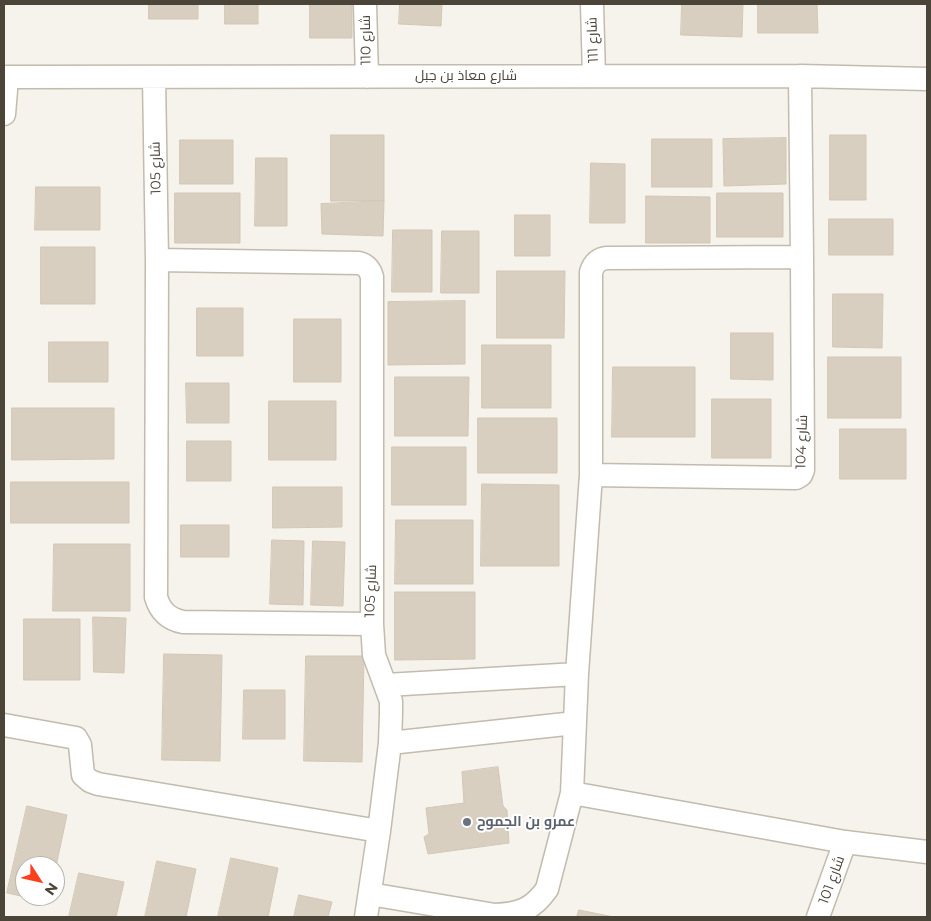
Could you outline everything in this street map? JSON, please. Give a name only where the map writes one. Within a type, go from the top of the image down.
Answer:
[{"type":"street","name":"شارع 110","points":[[366,4],[367,77]]},
{"type":"street","name":"شارع 111","points":[[592,4],[594,76]]},
{"type":"street","name":"شارع معاذ بن جبل","points":[[5,77],[800,76],[927,79]]},
{"type":"street","name":"شارع 104","points":[[591,475],[796,478],[801,475],[803,470],[800,76]]},
{"type":"street","points":[[4,114],[5,77]]},
{"type":"street","name":"شارع 105","points":[[154,77],[157,260],[156,597],[159,606],[163,613],[170,618],[183,622],[372,624],[372,277],[370,272],[363,264],[358,263],[157,260]]},
{"type":"street","points":[[370,894],[495,916],[510,914],[527,908],[538,902],[547,889],[572,793],[576,674],[591,475],[591,272],[593,265],[607,258],[802,257]]},
{"type":"street","points":[[366,917],[390,743],[391,700],[374,655],[372,624]]},
{"type":"street","points":[[386,685],[576,674]]},
{"type":"street","points":[[390,743],[575,724]]},
{"type":"street","points":[[4,725],[76,738],[80,745],[83,775],[90,782],[379,831]]},
{"type":"street","points":[[572,793],[845,842],[927,852]]},
{"type":"street","name":"شارع 101","points":[[818,917],[845,842]]},
{"type":"building","points":[[149,4],[198,4],[198,19],[149,19]]},
{"type":"building","points":[[225,4],[258,4],[258,24],[225,24]]},
{"type":"building","points":[[310,4],[352,4],[352,38],[310,38]]},
{"type":"building","points":[[400,4],[442,4],[441,26],[399,24]]},
{"type":"building","points":[[682,4],[743,4],[742,37],[681,35]]},
{"type":"building","points":[[758,4],[817,4],[818,33],[758,33]]},
{"type":"building","points":[[331,135],[384,135],[384,201],[331,201]]},
{"type":"building","points":[[830,135],[866,135],[866,200],[830,200]]},
{"type":"building","points":[[786,138],[786,184],[724,186],[723,139]]},
{"type":"building","points":[[652,139],[712,139],[712,187],[652,187]]},
{"type":"building","points":[[180,140],[233,140],[233,184],[180,184]]},
{"type":"building","points":[[256,158],[287,158],[287,226],[255,226]]},
{"type":"building","points":[[591,163],[625,164],[625,223],[590,223]]},
{"type":"building","points":[[36,187],[100,187],[100,230],[35,230]]},
{"type":"building","points":[[175,193],[240,193],[240,243],[175,243]]},
{"type":"building","points":[[717,193],[783,193],[783,237],[717,237]]},
{"type":"building","points":[[646,196],[710,197],[710,243],[646,243]]},
{"type":"building","points":[[384,201],[383,236],[322,234],[321,204]]},
{"type":"building","points":[[515,215],[550,215],[550,256],[515,256]]},
{"type":"building","points":[[829,219],[893,219],[893,255],[829,255]]},
{"type":"building","points":[[393,230],[432,230],[432,292],[392,292]]},
{"type":"building","points":[[442,231],[479,231],[479,293],[441,293]]},
{"type":"building","points":[[41,247],[95,247],[95,304],[41,304]]},
{"type":"building","points":[[497,271],[565,271],[564,338],[497,338]]},
{"type":"building","points":[[833,294],[883,294],[882,348],[833,347]]},
{"type":"building","points":[[465,301],[465,364],[388,365],[388,302]]},
{"type":"building","points":[[197,308],[243,308],[243,356],[197,356]]},
{"type":"building","points":[[294,319],[341,319],[341,382],[294,382]]},
{"type":"building","points":[[731,333],[773,333],[773,380],[731,379]]},
{"type":"building","points":[[49,342],[108,342],[108,382],[49,382]]},
{"type":"building","points":[[482,345],[551,345],[551,408],[482,408]]},
{"type":"building","points":[[828,357],[901,357],[901,418],[828,418]]},
{"type":"building","points":[[613,367],[695,367],[695,437],[612,437]]},
{"type":"building","points":[[395,377],[469,377],[468,436],[395,436]]},
{"type":"building","points":[[186,383],[229,383],[229,423],[187,423]]},
{"type":"building","points":[[712,399],[771,399],[771,458],[712,458]]},
{"type":"building","points":[[269,401],[336,401],[336,460],[269,460]]},
{"type":"building","points":[[12,408],[114,408],[114,459],[12,460]]},
{"type":"building","points":[[478,418],[557,418],[557,473],[478,473]]},
{"type":"building","points":[[840,429],[906,429],[906,479],[840,479]]},
{"type":"building","points":[[187,441],[231,441],[231,481],[187,481]]},
{"type":"building","points":[[392,447],[466,447],[466,505],[392,505]]},
{"type":"building","points":[[11,482],[129,482],[129,523],[11,523]]},
{"type":"building","points":[[482,484],[559,485],[559,566],[481,566]]},
{"type":"building","points":[[273,487],[342,487],[342,527],[273,528]]},
{"type":"building","points":[[396,520],[473,520],[473,584],[395,584]]},
{"type":"building","points":[[181,525],[229,525],[229,557],[181,557]]},
{"type":"building","points":[[272,540],[304,541],[303,605],[270,604]]},
{"type":"building","points":[[313,541],[345,542],[343,606],[311,605]]},
{"type":"building","points":[[54,544],[130,544],[130,611],[53,611]]},
{"type":"building","points":[[395,592],[475,592],[475,659],[395,660]]},
{"type":"building","points":[[93,617],[126,618],[124,673],[94,672]]},
{"type":"building","points":[[24,619],[80,619],[80,680],[24,680]]},
{"type":"building","points":[[164,654],[222,655],[220,761],[162,760]]},
{"type":"building","points":[[306,656],[364,656],[362,762],[304,761]]},
{"type":"building","points":[[244,690],[285,690],[285,739],[243,739]]},
{"type":"building","name":"عمرو بن الجموح","points":[[498,767],[503,806],[507,810],[509,843],[428,854],[424,837],[429,834],[426,808],[464,803],[462,772]]},
{"type":"building","points":[[27,806],[67,815],[58,856],[16,856]]},
{"type":"building","points":[[15,858],[15,895],[7,893]]},
{"type":"building","points":[[231,858],[278,868],[268,917],[218,917]]},
{"type":"building","points":[[157,861],[196,869],[186,917],[145,917]]},
{"type":"building","points":[[79,873],[124,882],[116,917],[69,917]]},
{"type":"building","points":[[299,895],[332,902],[328,917],[294,917]]},
{"type":"building","points":[[579,910],[614,917],[577,917]]},
{"type":"place","name":"عمرو بن الجموح","points":[[467,822]]}]
